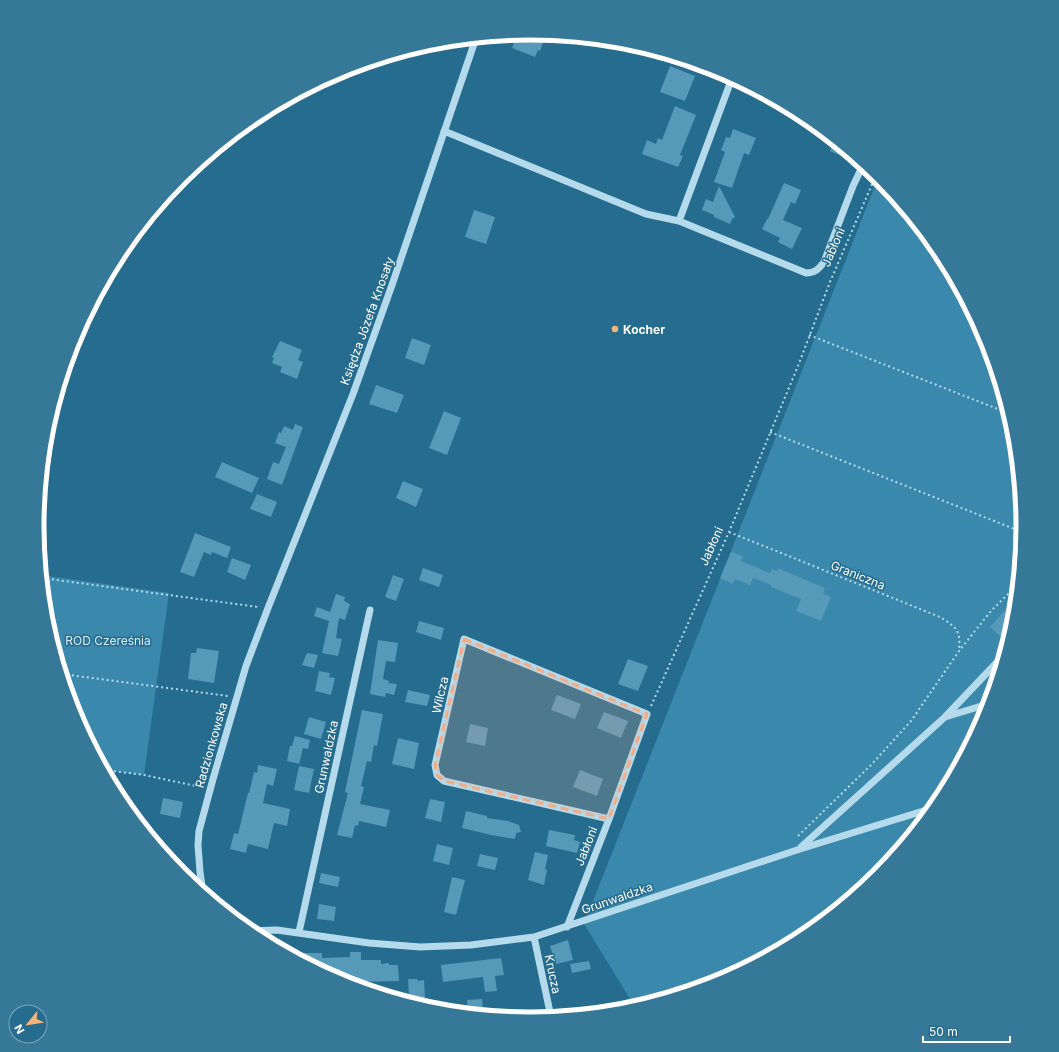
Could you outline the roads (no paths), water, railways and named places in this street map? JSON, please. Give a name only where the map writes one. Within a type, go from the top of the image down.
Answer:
[{"type":"street","name":"Księdza Józefa Knosały","points":[[268,608],[353,394],[392,285],[474,43]]},
{"type":"street","points":[[679,221],[730,84]]},
{"type":"street","points":[[444,131],[646,214],[679,221],[806,273],[815,272],[824,262],[860,170]]},
{"type":"street","name":"Radzionkowska","points":[[202,884],[198,845],[202,817],[249,659],[268,608]]},
{"type":"street","name":"Grunwaldzka","points":[[299,932],[370,610]]},
{"type":"street","name":"Wilcza","points":[[609,819],[444,781],[437,775],[435,765],[464,640],[647,714]]},
{"type":"street","points":[[800,849],[945,717],[995,664]]},
{"type":"street","points":[[945,717],[981,706]]},
{"type":"street","name":"Jabłoni","points":[[567,927],[609,819],[647,714]]},
{"type":"street","name":"Grunwaldzka","points":[[260,931],[277,930],[299,932],[369,943],[420,947],[470,945],[534,937],[787,853],[923,811]]},
{"type":"street","name":"Krucza","points":[[534,937],[550,1011]]},
{"type":"place","name":"Kocher","points":[[615,329]]},
{"type":"park label","name":"ROD Czereśnia","points":[[108,640]]}]
